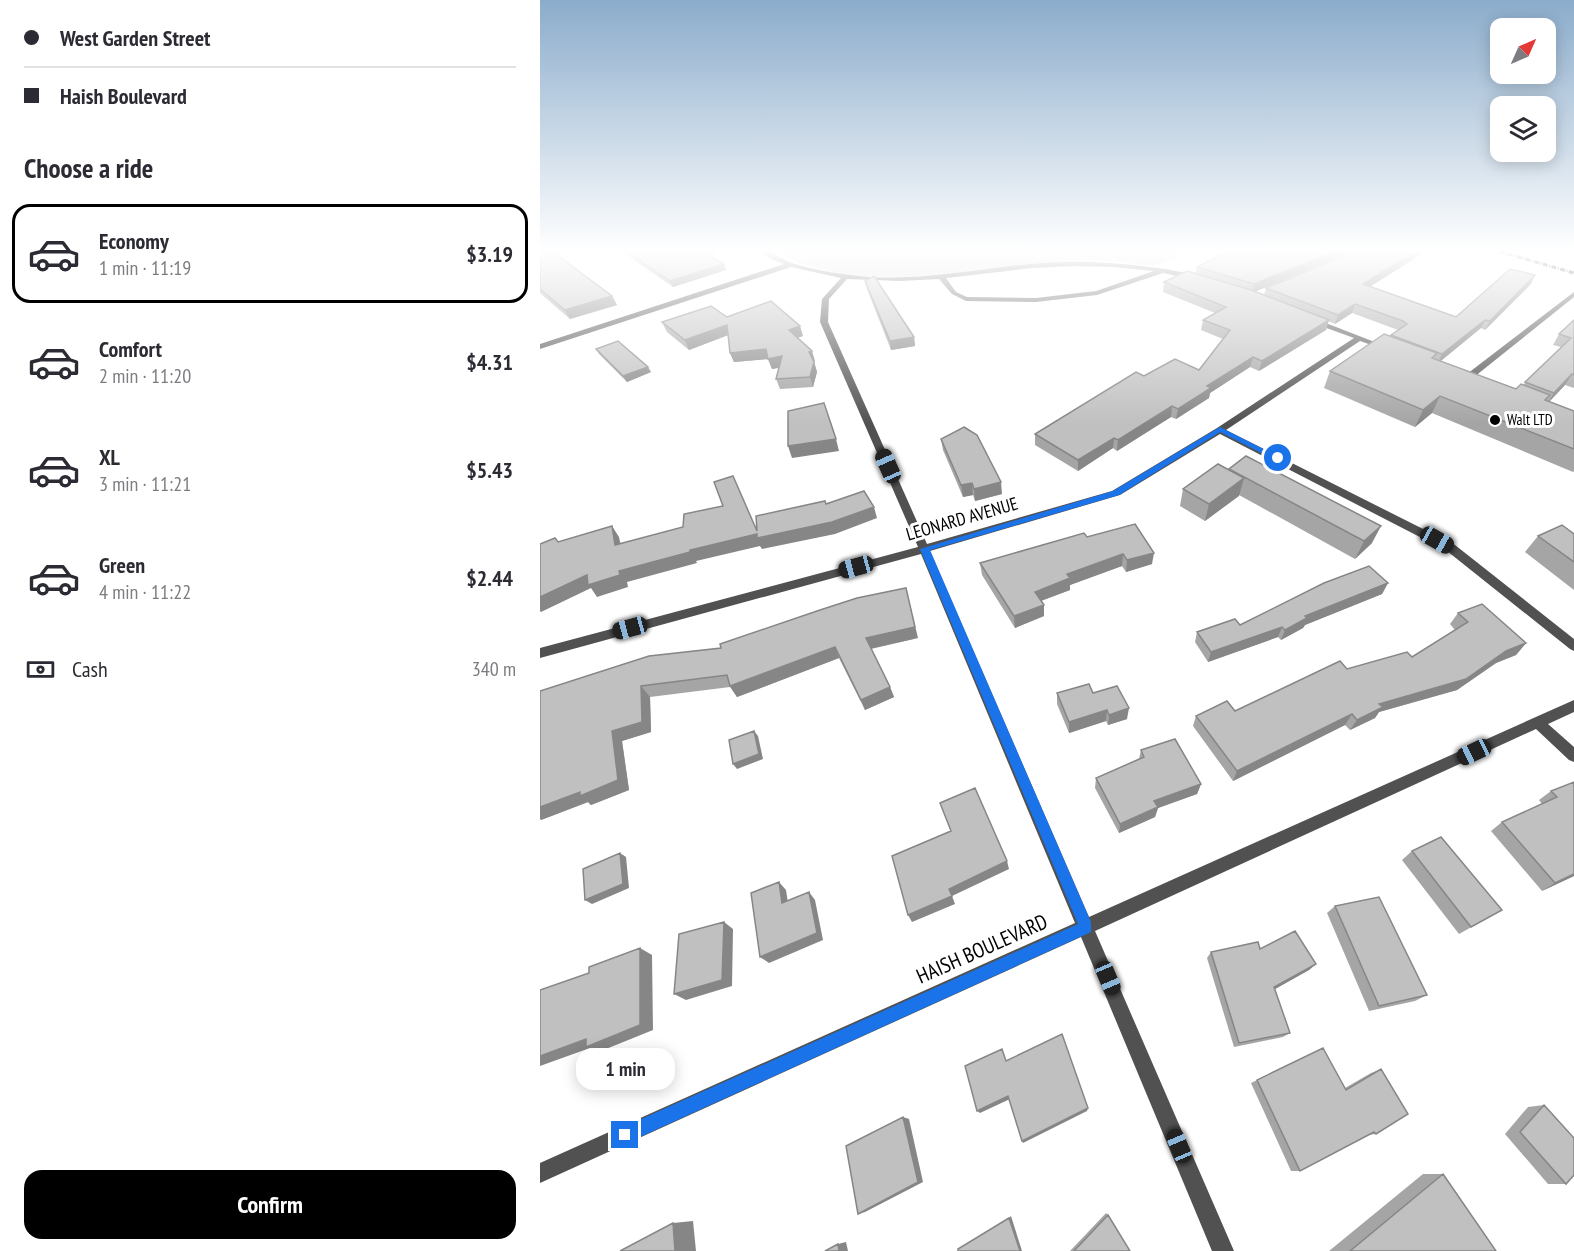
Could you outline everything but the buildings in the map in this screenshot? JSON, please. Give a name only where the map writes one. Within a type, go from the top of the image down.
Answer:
[{"type":"street","points":[[540,347],[660,307]]},
{"type":"street","points":[[825,307],[824,322],[924,549],[1223,1251]]},
{"type":"street","points":[[1466,379],[1557,307]]},
{"type":"street","points":[[1305,317],[1400,354]]},
{"type":"street","name":"LEONARD AVENUE","points":[[540,653],[924,549],[1116,493],[1220,429],[1359,338]]},
{"type":"street","points":[[1455,375],[1478,383]]},
{"type":"street","points":[[1220,429],[1451,548],[1574,646]]},
{"type":"street","name":"HAISH BOULEVARD","points":[[540,1173],[1574,706]]},
{"type":"street","points":[[1538,723],[1574,756]]},
{"type":"place","name":"Walt LTD","points":[[1495,420]]},
{"type":"route","points":[[625,1135],[1086,927],[924,549],[1116,493],[1220,429],[1278,458]]}]
